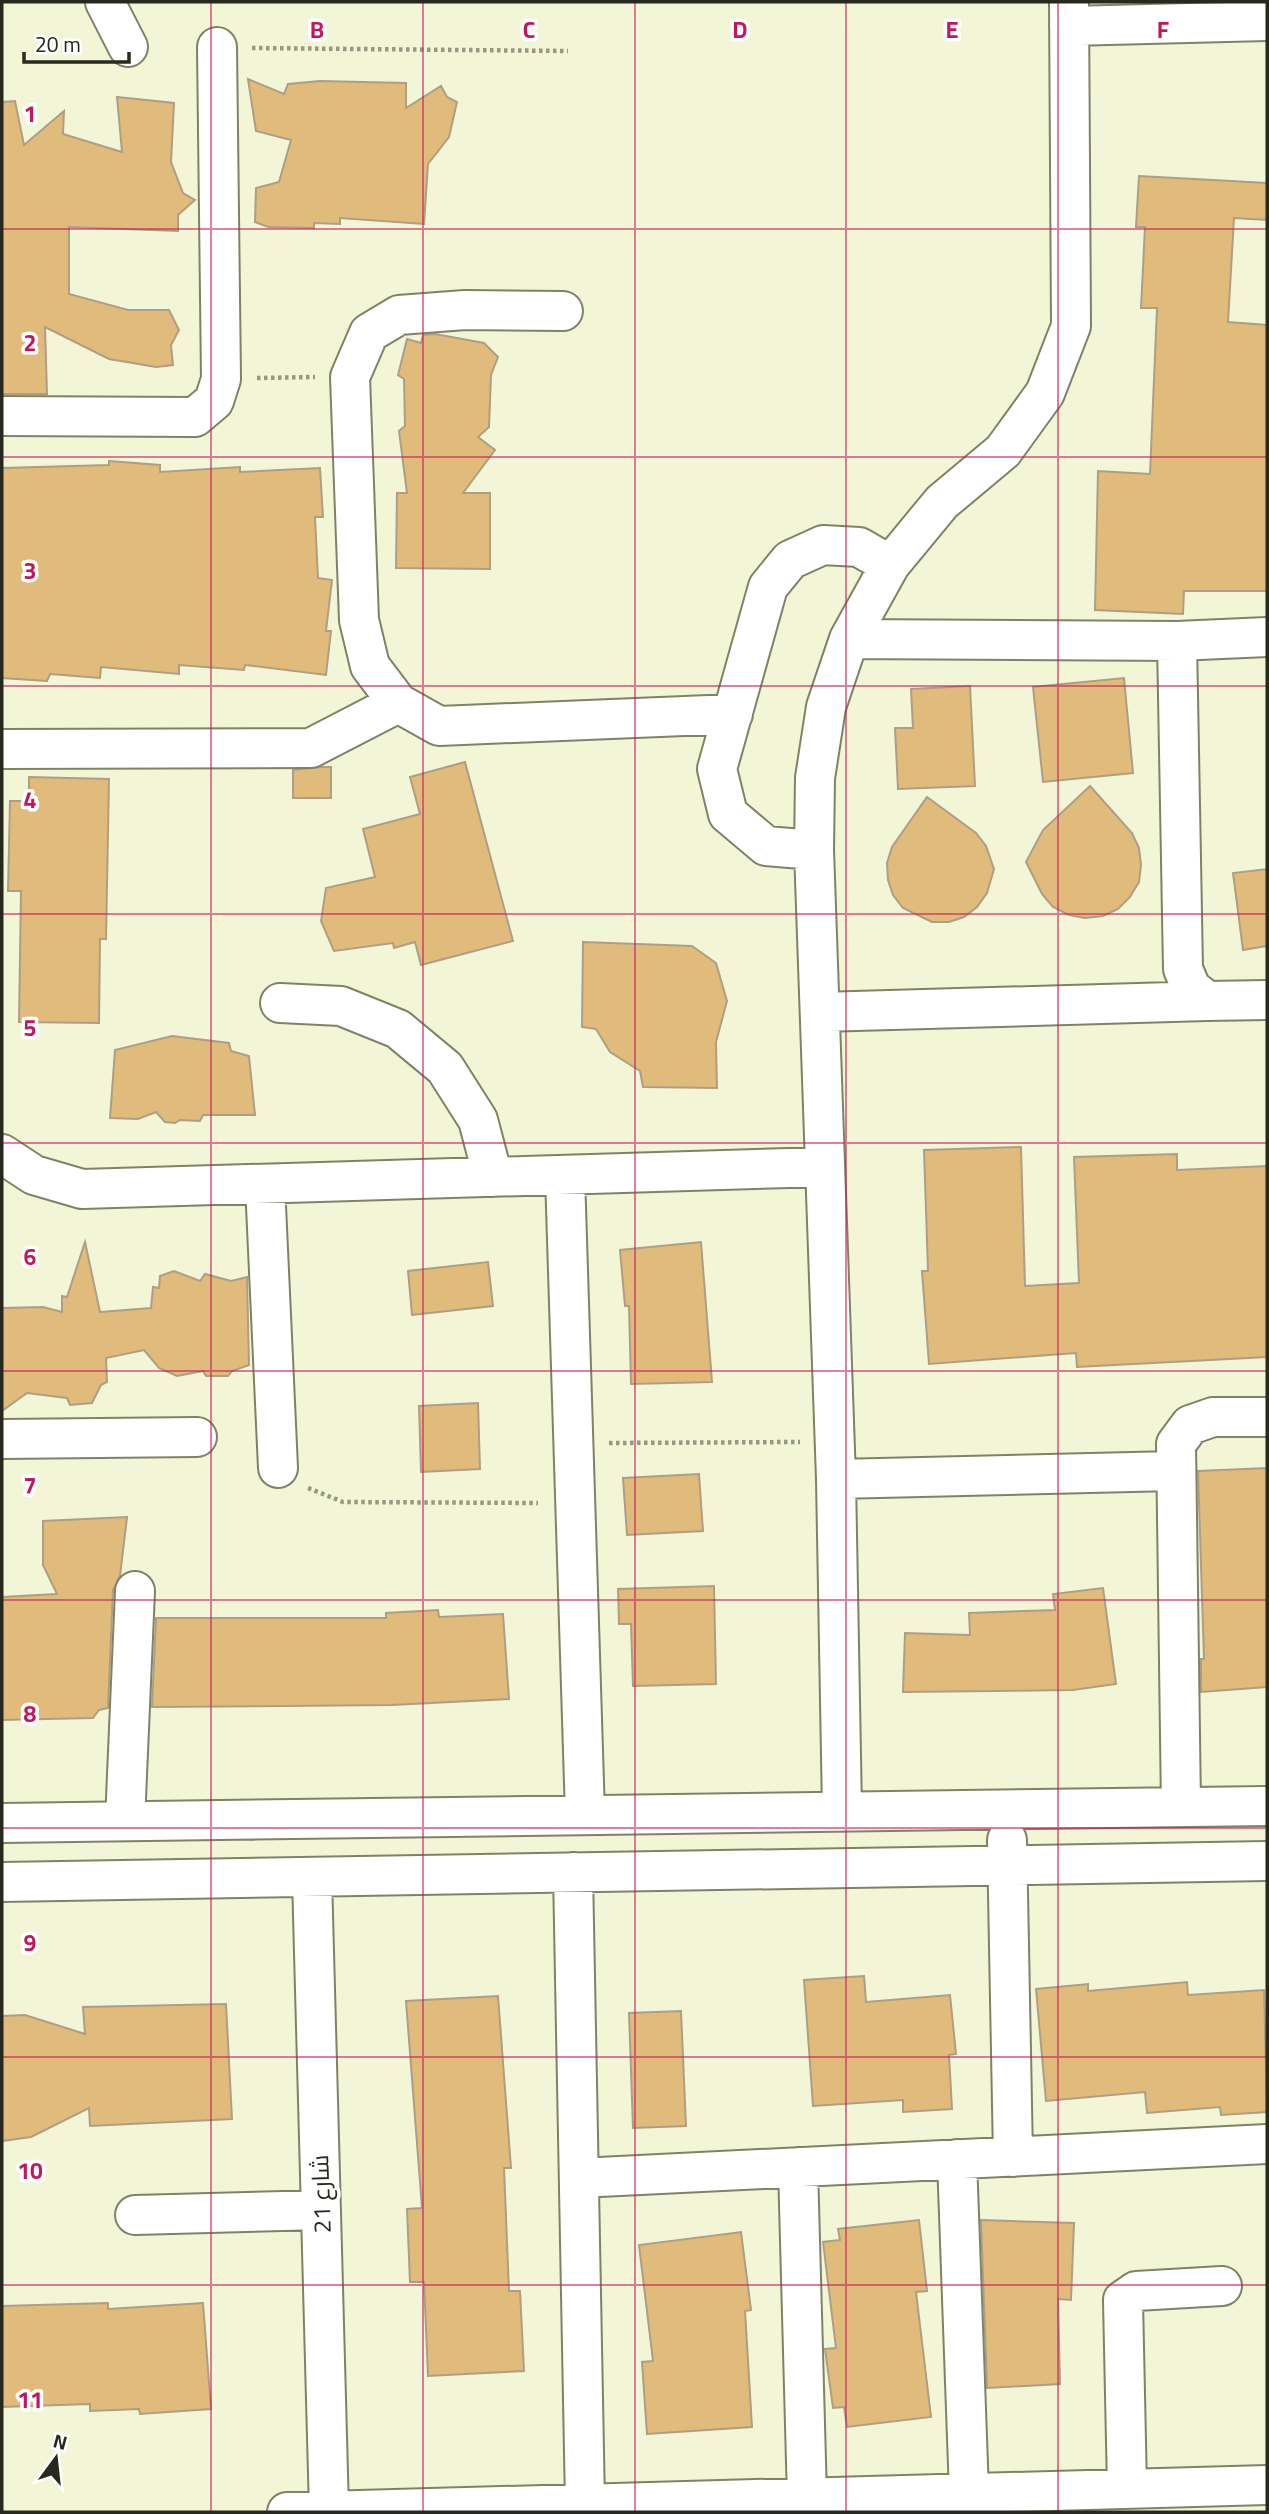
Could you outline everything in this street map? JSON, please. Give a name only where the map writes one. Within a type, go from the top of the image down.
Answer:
[{"type":"street","points":[[105,2],[128,47]]},
{"type":"street","points":[[842,1811],[836,1479],[814,850],[815,778],[826,707],[849,639],[890,565],[942,502],[1003,451],[1045,393],[1071,326],[1069,14],[1267,21]]},
{"type":"street","points":[[2,416],[195,417],[214,401],[221,379],[217,47]]},
{"type":"street","points":[[563,311],[465,310],[399,315],[369,333],[350,377],[359,620],[370,666],[398,703],[439,726],[733,714]]},
{"type":"street","points":[[814,850],[765,846],[729,814],[717,769],[768,587],[790,560],[823,545],[859,547],[890,565]]},
{"type":"street","points":[[849,639],[1177,642],[1267,637]]},
{"type":"street","points":[[1177,642],[1183,969],[1191,988],[1207,1001]]},
{"type":"street","points":[[2,749],[311,748],[398,703]]},
{"type":"street","points":[[820,1012],[1267,1000]]},
{"type":"street","points":[[280,1003],[341,1006],[398,1029],[445,1068],[478,1120],[493,1177]]},
{"type":"street","points":[[2,1154],[34,1175],[82,1189],[825,1167]]},
{"type":"street","points":[[565,1175],[575,1503],[593,1823],[588,1843],[593,1864],[587,1872],[579,2178],[585,2504]]},
{"type":"street","points":[[265,1184],[278,1468]]},
{"type":"street","points":[[1181,1807],[1174,1471],[1176,1444],[1190,1425],[1213,1416],[1267,1417]]},
{"type":"street","points":[[2,1439],[197,1437]]},
{"type":"street","points":[[836,1479],[1174,1471]]},
{"type":"street","points":[[125,1821],[135,1591]]},
{"type":"street","points":[[2,1823],[1267,1806]]},
{"type":"street","points":[[1006,1809],[1013,2157]]},
{"type":"street","points":[[529,1815],[542,1833],[544,1844],[540,1864],[534,1873]]},
{"type":"street","points":[[2,1882],[1267,1861]]},
{"type":"street","name":"شارع 21","points":[[312,1877],[329,2511]]},
{"type":"street","points":[[579,2178],[1267,2144]]},
{"type":"street","points":[[957,2159],[969,2493]]},
{"type":"street","points":[[798,2167],[807,2498]]},
{"type":"street","points":[[135,2215],[321,2210]]},
{"type":"street","points":[[1127,2489],[1123,2300],[1136,2291],[1222,2286]]},
{"type":"street","points":[[287,2512],[807,2498],[871,2504],[969,2493],[1267,2486]]},
{"type":"path","points":[[217,47],[568,51]]},
{"type":"path","points":[[221,379],[350,377]]},
{"type":"path","points":[[573,1444],[833,1442]]},
{"type":"path","points":[[278,1468],[306,1487],[343,1502],[575,1503]]},
{"type":"building","points":[[248,79],[284,94],[288,84],[320,81],[406,83],[406,108],[441,86],[447,97],[457,102],[449,137],[428,164],[424,224],[340,218],[340,224],[314,223],[314,228],[268,227],[255,222],[256,188],[279,182],[291,140],[256,131]]},
{"type":"building","points":[[117,97],[174,103],[171,162],[183,193],[195,200],[178,215],[178,231],[69,227],[69,294],[128,310],[169,310],[179,330],[171,345],[173,365],[156,367],[109,359],[45,327],[47,394],[2,394],[2,102],[15,101],[24,145],[64,111],[63,134],[122,152]]},
{"type":"building","points":[[1139,176],[1267,183],[1267,220],[1234,218],[1228,322],[1267,325],[1267,591],[1184,591],[1183,614],[1095,610],[1098,471],[1150,474],[1157,308],[1141,308],[1145,227],[1136,227]]},
{"type":"building","points":[[435,334],[484,343],[498,357],[491,375],[489,427],[478,437],[495,450],[463,493],[490,493],[490,569],[396,568],[397,493],[407,493],[399,431],[405,426],[404,379],[398,375],[407,339],[421,343],[423,335]]},
{"type":"building","points":[[109,461],[160,465],[160,472],[240,467],[240,472],[320,468],[323,517],[315,517],[318,578],[332,580],[326,631],[331,631],[326,675],[245,665],[244,670],[179,665],[179,674],[101,667],[100,678],[50,674],[47,681],[2,678],[2,468],[109,465]]},
{"type":"building","points":[[1124,678],[1133,773],[1043,782],[1033,687]]},
{"type":"building","points":[[970,686],[975,786],[898,789],[895,728],[913,728],[911,689]]},
{"type":"building","points":[[465,762],[513,941],[421,965],[415,942],[394,948],[393,943],[334,951],[321,921],[326,888],[375,877],[363,829],[420,814],[410,777]]},
{"type":"building","points":[[331,767],[331,798],[293,798],[293,770]]},
{"type":"building","points":[[29,777],[109,779],[106,939],[100,939],[99,1023],[19,1022],[21,891],[8,891],[10,801],[29,801]]},
{"type":"building","points":[[1090,786],[1132,833],[1139,848],[1141,865],[1139,882],[1130,897],[1118,909],[1103,916],[1085,918],[1069,915],[1053,907],[1042,894],[1026,862],[1043,830]]},
{"type":"building","points":[[927,797],[976,833],[986,846],[994,869],[987,893],[977,907],[964,917],[949,922],[932,922],[903,908],[893,895],[888,880],[887,863],[892,847]]},
{"type":"building","points":[[1267,869],[1267,946],[1243,950],[1233,873]]},
{"type":"building","points":[[583,942],[692,946],[716,963],[727,1001],[716,1042],[717,1088],[643,1087],[640,1071],[610,1052],[596,1029],[582,1027]]},
{"type":"building","points":[[172,1036],[229,1043],[231,1051],[249,1056],[255,1115],[203,1115],[200,1121],[180,1120],[175,1123],[165,1122],[156,1112],[138,1119],[110,1118],[115,1050]]},
{"type":"building","points":[[1021,1147],[1025,1286],[1079,1283],[1074,1157],[1177,1154],[1177,1170],[1267,1166],[1267,1357],[1077,1367],[1076,1353],[929,1364],[922,1271],[928,1271],[924,1150]]},
{"type":"building","points":[[85,1242],[100,1312],[151,1308],[153,1287],[159,1288],[160,1276],[174,1271],[200,1281],[205,1274],[231,1281],[247,1277],[249,1365],[232,1371],[228,1376],[206,1376],[203,1371],[177,1376],[159,1368],[144,1350],[106,1358],[107,1382],[101,1385],[92,1403],[70,1405],[67,1398],[27,1393],[2,1411],[2,1308],[43,1307],[62,1312],[62,1296],[67,1297]]},
{"type":"building","points":[[701,1242],[712,1382],[631,1384],[629,1306],[625,1306],[620,1250]]},
{"type":"building","points":[[488,1262],[493,1306],[412,1315],[408,1271]]},
{"type":"building","points":[[478,1403],[480,1469],[421,1472],[419,1406]]},
{"type":"building","points":[[1267,1468],[1267,1687],[1201,1692],[1201,1659],[1204,1659],[1198,1471]]},
{"type":"building","points":[[699,1474],[703,1531],[627,1535],[623,1478]]},
{"type":"building","points":[[127,1517],[120,1576],[113,1590],[108,1708],[99,1710],[93,1718],[2,1720],[2,1597],[57,1594],[43,1565],[43,1521]]},
{"type":"building","points":[[714,1586],[716,1684],[633,1686],[631,1624],[619,1624],[618,1589]]},
{"type":"building","points":[[1103,1588],[1116,1684],[1073,1690],[903,1692],[905,1633],[970,1635],[969,1613],[1055,1610],[1053,1594]]},
{"type":"building","points":[[438,1610],[439,1617],[503,1614],[509,1699],[392,1705],[152,1707],[156,1618],[386,1618],[386,1613]]},
{"type":"building","points":[[864,1976],[866,2002],[950,1995],[956,2054],[949,2055],[952,2109],[903,2112],[903,2100],[813,2106],[804,1980]]},
{"type":"building","points":[[1187,1982],[1188,1995],[1264,1990],[1267,2112],[1221,2115],[1220,2107],[1147,2113],[1145,2092],[1046,2101],[1036,1989],[1088,1984],[1088,1991]]},
{"type":"building","points":[[498,1996],[511,2168],[504,2168],[509,2291],[520,2291],[524,2371],[428,2376],[424,2282],[410,2282],[407,2209],[422,2208],[406,2001]]},
{"type":"building","points":[[226,2004],[232,2119],[90,2126],[89,2108],[31,2137],[2,2141],[2,2016],[25,2015],[85,2034],[83,2007]]},
{"type":"building","points":[[681,2011],[686,2126],[633,2128],[629,2013]]},
{"type":"building","points":[[919,2220],[927,2291],[916,2292],[931,2417],[847,2427],[844,2407],[833,2408],[825,2349],[836,2348],[823,2242],[840,2240],[838,2229]]},
{"type":"building","points":[[981,2220],[1074,2223],[1071,2300],[1058,2299],[1060,2384],[987,2388]]},
{"type":"building","points":[[741,2232],[751,2310],[745,2311],[752,2427],[647,2434],[642,2362],[653,2361],[639,2245]]},
{"type":"building","points":[[108,2303],[108,2309],[203,2303],[211,2409],[140,2414],[139,2409],[90,2411],[90,2404],[2,2407],[2,2306]]}]
